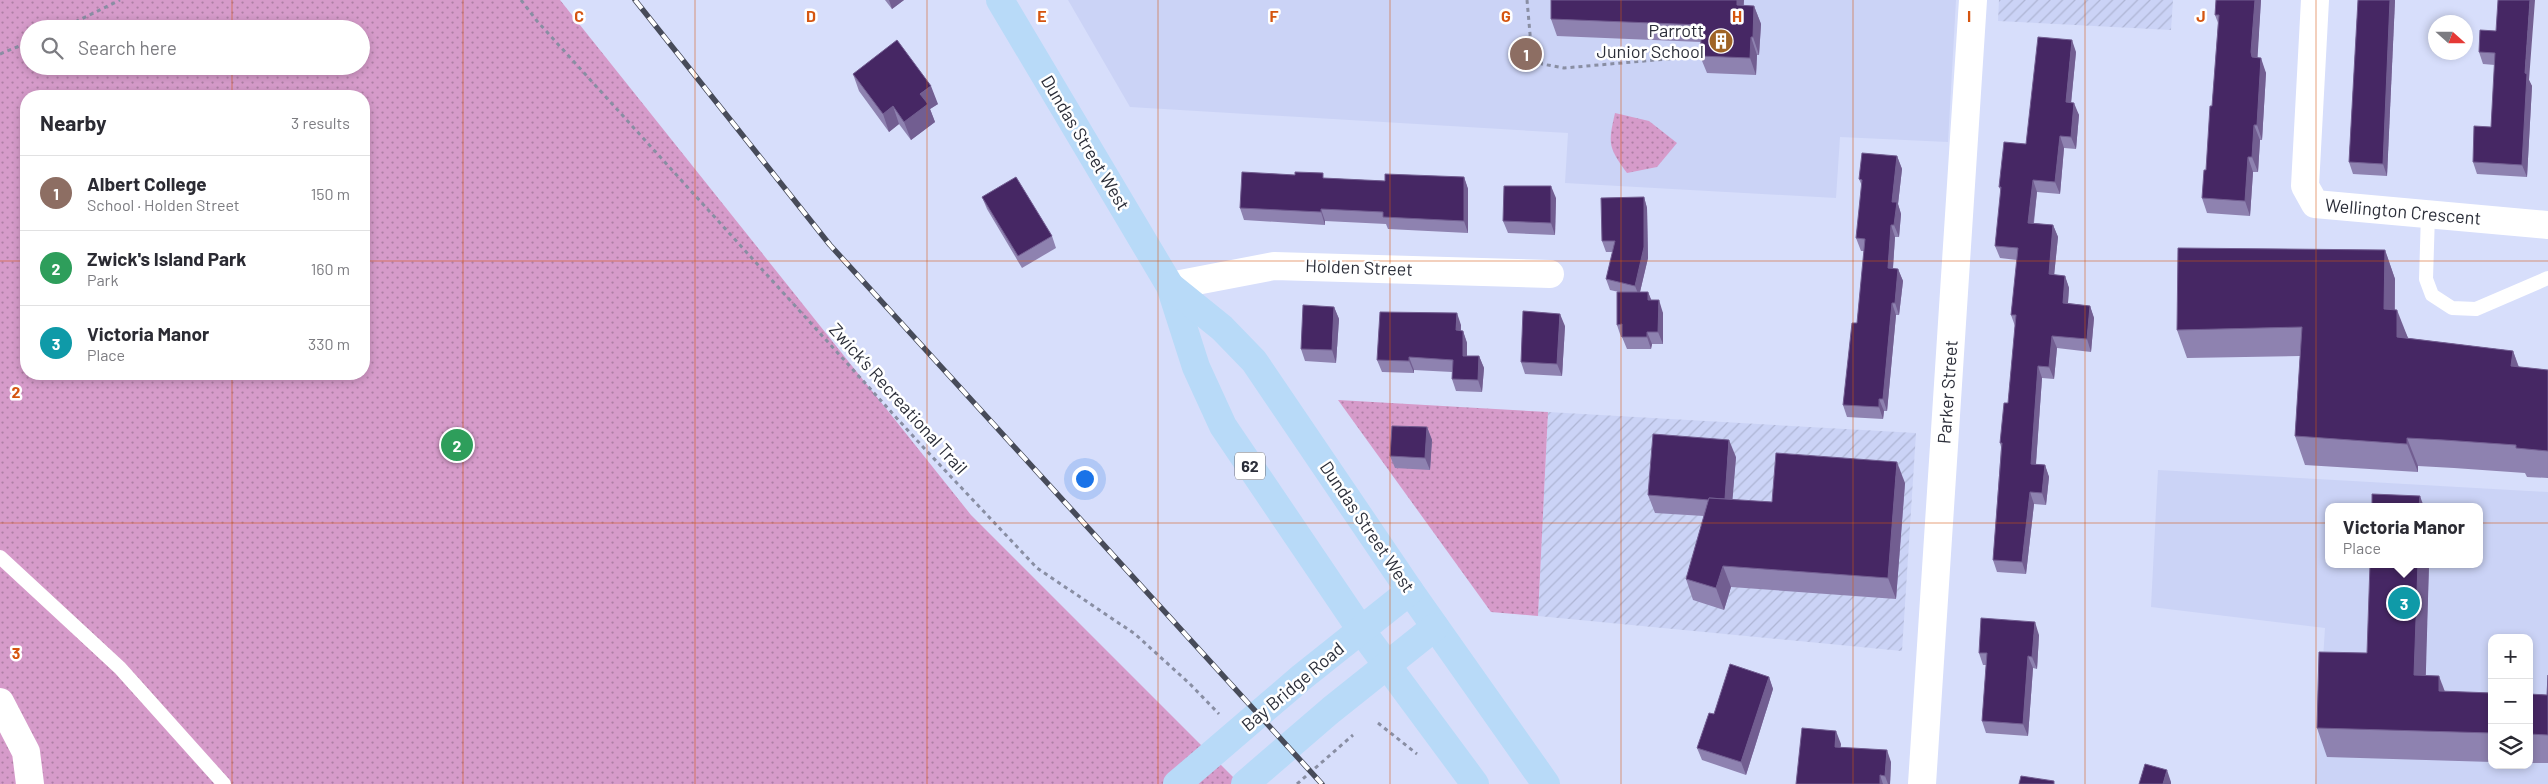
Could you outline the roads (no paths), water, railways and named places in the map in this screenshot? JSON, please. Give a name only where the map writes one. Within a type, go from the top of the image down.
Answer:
[{"type":"main road","name":"Dundas Street West","points":[[1000,0],[1170,286],[1196,367],[1223,426],[1361,630],[1475,784]]},
{"type":"main road","name":"Dundas Street West","points":[[1170,286],[1222,328],[1254,361],[1410,591],[1546,784]]},
{"type":"main road","name":"Bay Bridge Road","points":[[1182,780],[1302,677],[1410,591]]},
{"type":"main road","points":[[1245,784],[1331,710],[1435,627]]},
{"type":"street","name":"Parker Street","points":[[1922,784],[1973,0]]},
{"type":"street","name":"Wellington Crescent","points":[[2314,0],[2305,186],[2315,204],[2548,225]]},
{"type":"street","name":"Holden Street","points":[[1170,286],[1274,266],[1550,274]]},
{"type":"street","points":[[0,702],[26,752],[30,784]]},
{"type":"lane","points":[[2428,214],[2426,279],[2432,295],[2452,308],[2476,309],[2548,278]]},
{"type":"lane","points":[[0,557],[120,668],[224,784]]},
{"type":"railway","points":[[635,0],[830,245],[1322,784]]},
{"type":"place","name":"Parrott Junior School","points":[[1721,41]]},
{"type":"place","name":"Albert College","points":[[1526,54]]},
{"type":"place","name":"Zwick's Island Park","points":[[457,445]]},
{"type":"place","name":"Victoria Manor","points":[[2404,603]]}]
